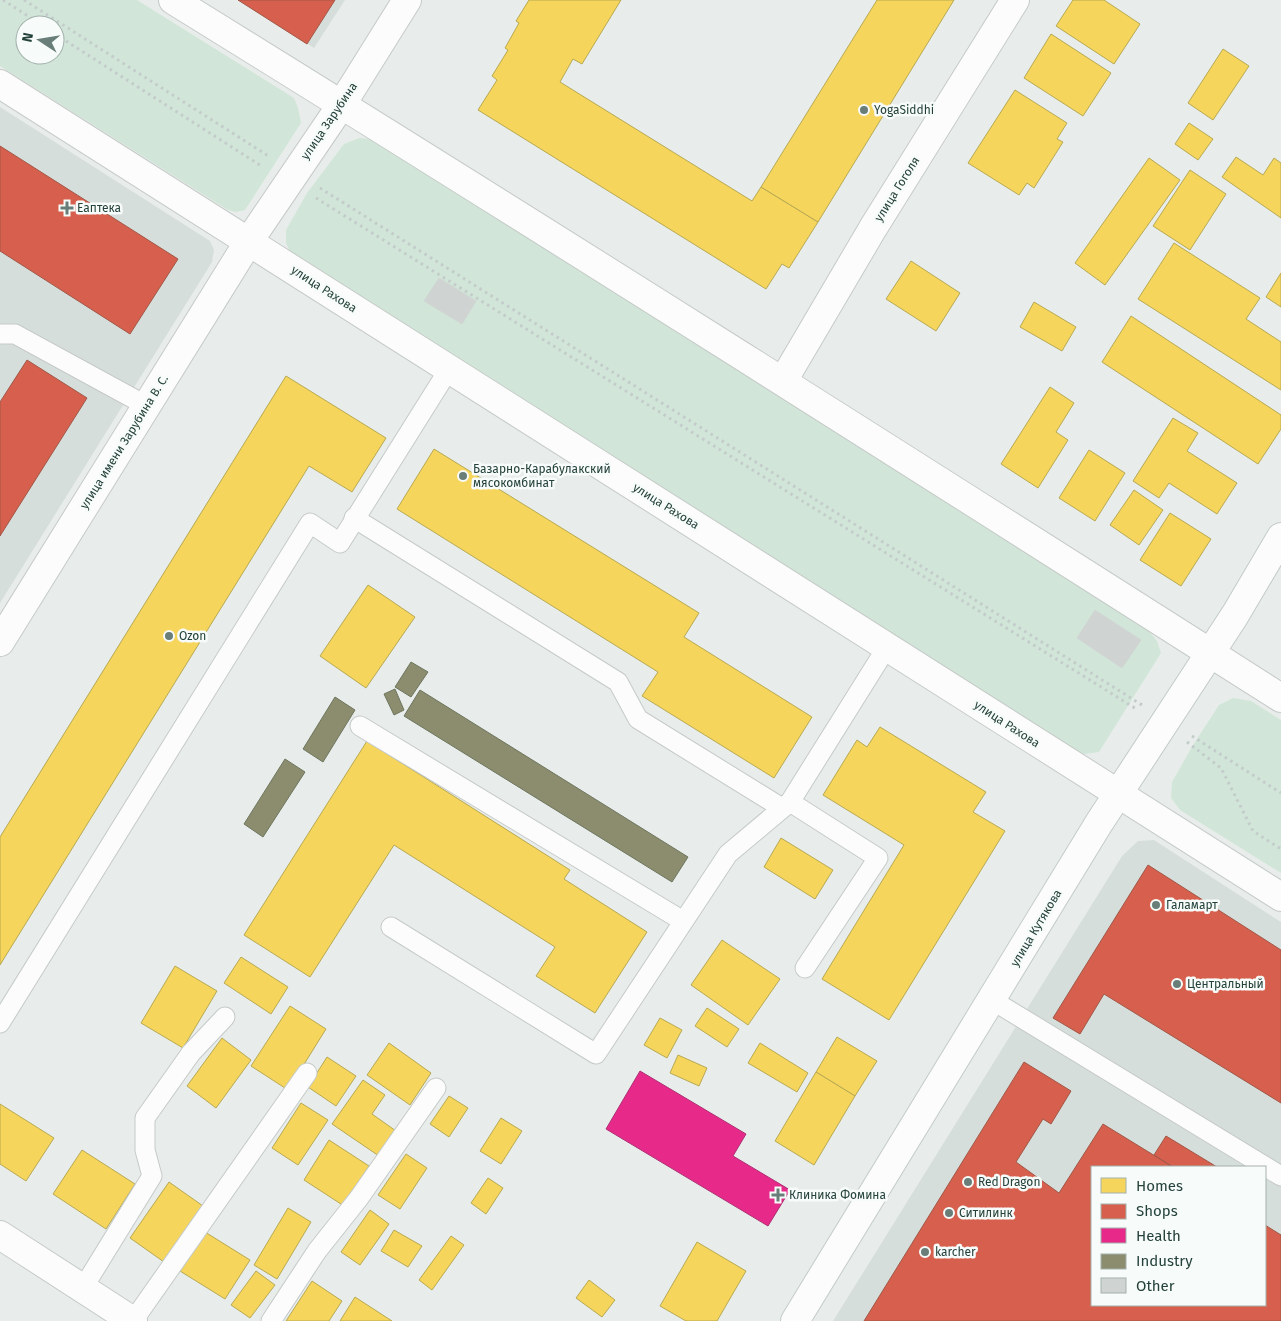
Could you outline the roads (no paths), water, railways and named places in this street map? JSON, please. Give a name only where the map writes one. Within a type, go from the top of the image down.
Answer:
[{"type":"street","points":[[173,0],[783,381],[1281,698]]},
{"type":"street","name":"улица Зарубина","points":[[249,241],[342,104],[407,0]]},
{"type":"street","name":"улица Гоголя","points":[[783,381],[873,228],[1015,0]]},
{"type":"street","name":"улица Рахова","points":[[0,84],[1281,896]]},
{"type":"street","name":"улица имени Зарубина В. С.","points":[[0,642],[249,241]]},
{"type":"street","name":"улица Кутякова","points":[[795,1321],[1118,793],[1210,652],[1281,537]]},
{"type":"street","points":[[0,1235],[133,1321]]},
{"type":"lane","points":[[0,334],[15,334],[147,406]]},
{"type":"lane","points":[[0,1023],[310,523],[340,543],[449,369]]},
{"type":"lane","points":[[354,518],[618,682],[638,719],[878,858],[805,968]]},
{"type":"lane","points":[[391,927],[596,1054],[728,854],[786,805],[886,647]]},
{"type":"lane","points":[[360,726],[683,921]]},
{"type":"lane","points":[[992,1000],[1265,1166]]},
{"type":"lane","points":[[83,1288],[152,1176],[145,1150],[145,1118],[192,1053],[225,1017]]},
{"type":"lane","points":[[133,1321],[307,1073]]},
{"type":"lane","points":[[271,1321],[317,1251],[359,1198],[436,1088]]},
{"type":"lane","points":[[1266,1167],[1281,1176]]},
{"type":"place","name":"YogaSiddhi","points":[[864,110]]},
{"type":"place","name":"Еаптека","points":[[67,208]]},
{"type":"place","name":"Базарно-Карабулакский мясокомбинат","points":[[463,476]]},
{"type":"place","name":"Ozon","points":[[169,636]]},
{"type":"place","name":"Галамарт","points":[[1156,905]]},
{"type":"place","name":"Центральный","points":[[1177,984]]},
{"type":"place","name":"Red Dragon","points":[[968,1182]]},
{"type":"place","name":"Клиника Фомина","points":[[778,1195]]},
{"type":"place","name":"Ситилинк","points":[[949,1213]]},
{"type":"place","name":"karcher","points":[[925,1252]]}]
